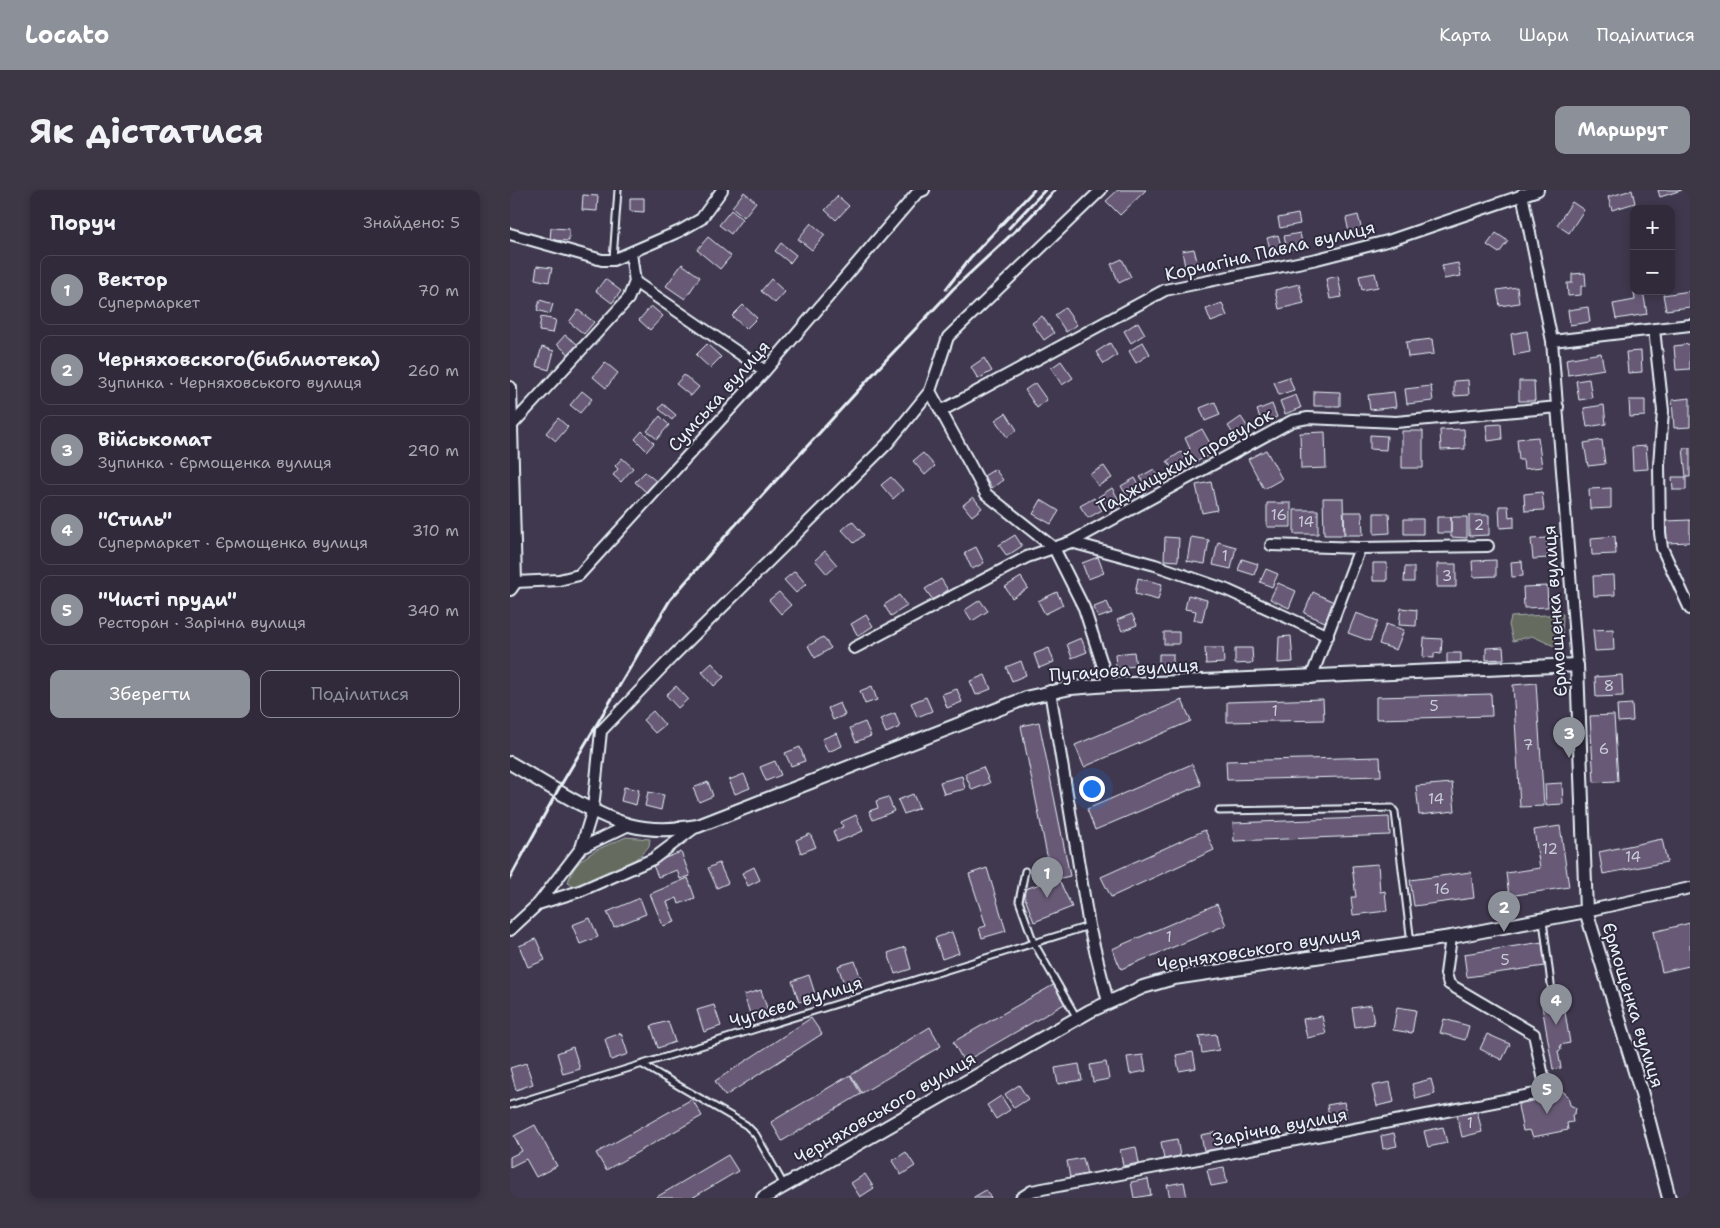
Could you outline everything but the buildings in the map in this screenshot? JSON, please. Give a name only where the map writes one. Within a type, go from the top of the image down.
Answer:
[{"type":"street","points":[[510,234],[602,260],[612,260],[680,231],[701,219],[722,190]]},
{"type":"street","name":"Сумська вулиця","points":[[512,585],[559,580],[579,575],[765,371],[917,193],[924,190]]},
{"type":"street","points":[[510,930],[538,904],[581,848],[592,809],[601,731],[674,655],[887,444],[930,391],[948,337],[1101,190]]},
{"type":"street","name":"Корчагіна Павла вулиця","points":[[941,411],[1165,290],[1317,259],[1391,240],[1522,192],[1538,190]]},
{"type":"street","name":"Єрмощенка вулиця","points":[[1522,192],[1552,341],[1558,407],[1577,666],[1586,911],[1641,1092],[1669,1198]]},
{"type":"street","points":[[512,424],[628,299],[635,282],[631,253]]},
{"type":"street","points":[[635,282],[765,371]]},
{"type":"street","points":[[1552,341],[1690,325]]},
{"type":"street","points":[[1654,330],[1663,411],[1659,465],[1660,533],[1662,548],[1690,609]]},
{"type":"street","points":[[510,388],[512,424],[512,585]]},
{"type":"street","points":[[930,391],[986,494],[1054,548],[1084,608],[1109,685]]},
{"type":"street","name":"Таджицький провулок","points":[[854,648],[1027,558],[1070,542],[1292,421],[1308,418],[1396,422],[1558,407]]},
{"type":"street","points":[[1070,542],[1155,565],[1227,590],[1328,636]]},
{"type":"street","points":[[1271,546],[1360,548],[1488,546]]},
{"type":"street","points":[[1311,678],[1360,548]]},
{"type":"street","name":"Пугачова вулиця","points":[[538,904],[580,891],[653,858],[698,826],[1019,700],[1050,692],[1109,685],[1577,666]]},
{"type":"street","points":[[1050,692],[1089,926],[1108,1002]]},
{"type":"street","name":"Пугачова вулиця","points":[[510,763],[592,809],[629,825],[662,830],[698,826]]},
{"type":"street","points":[[581,848],[629,825]]},
{"type":"street","name":"Черняховського вулиця","points":[[763,1198],[1077,1018],[1143,987],[1174,978],[1450,937],[1542,920],[1690,888]]},
{"type":"street","name":"Зарічна вулиця","points":[[1021,1198],[1032,1191],[1521,1097],[1546,1090],[1534,1034],[1449,984],[1446,974],[1450,937]]},
{"type":"lane","points":[[612,260],[618,190]]},
{"type":"lane","points":[[1219,811],[1392,808],[1395,812],[1411,942]]},
{"type":"lane","points":[[1025,872],[1019,901],[1034,942],[1077,1018]]},
{"type":"lane","points":[[1542,920],[1553,1000]]},
{"type":"lane","name":"Чугаєва вулиця","points":[[510,1105],[1089,926]]},
{"type":"lane","points":[[643,1064],[746,1125],[756,1135],[784,1186]]},
{"type":"green space","points":[[1563,614],[1562,646],[1556,647],[1532,636],[1513,641],[1509,625],[1511,617]]},
{"type":"green space","points":[[626,837],[650,839],[649,846],[634,860],[615,871],[573,886],[568,883],[576,865],[583,859],[591,853]]},
{"type":"railway","points":[[946,289],[970,258],[1034,190]]},
{"type":"railway","points":[[1009,228],[1045,190]]},
{"type":"railway","points":[[510,878],[558,790],[670,600],[728,533],[886,360],[953,289],[1029,218],[1055,190]]},
{"type":"place","name":"Військомат","points":[[1569,758]]},
{"type":"place","name":"Вектор","points":[[1047,898]]},
{"type":"place","name":"Черняховского(библиотека)","points":[[1504,932]]},
{"type":"place","name":"\"Стиль\"","points":[[1556,1025]]},
{"type":"place","name":"\"Чисті пруди\"","points":[[1547,1114]]}]
